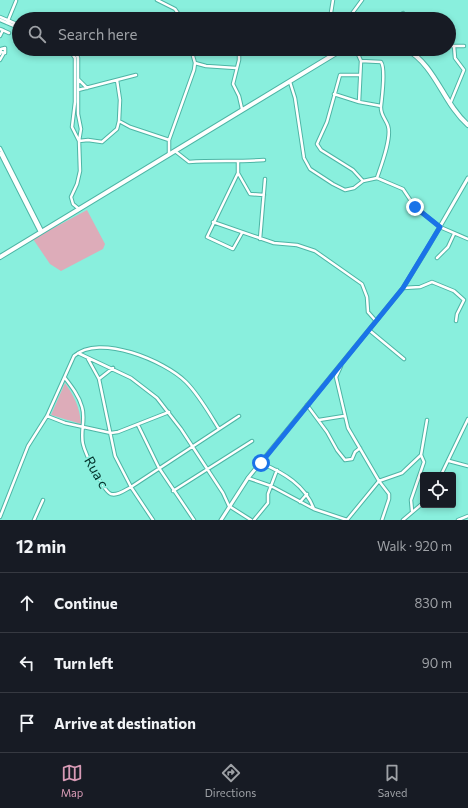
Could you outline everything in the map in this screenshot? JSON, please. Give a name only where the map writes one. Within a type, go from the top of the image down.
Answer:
[{"type":"highway","points":[[0,257],[332,56]]},
{"type":"highway","points":[[416,56],[428,67],[450,104],[468,125]]},
{"type":"street","points":[[157,0],[175,9],[177,12]]},
{"type":"street","points":[[331,12],[333,0]]},
{"type":"street","points":[[353,12],[362,0]]},
{"type":"street","points":[[7,22],[16,2]]},
{"type":"street","points":[[0,18],[12,24]]},
{"type":"street","points":[[0,36],[1,30],[9,33]]},
{"type":"street","points":[[456,46],[464,46]]},
{"type":"street","points":[[0,60],[2,53],[6,50],[1,47]]},
{"type":"street","points":[[169,154],[169,140],[192,76],[195,63],[193,56]]},
{"type":"street","points":[[238,56],[233,84],[239,96],[243,110]]},
{"type":"street","points":[[359,56],[361,60],[359,102]]},
{"type":"street","points":[[450,104],[464,70],[454,56]]},
{"type":"street","points":[[77,58],[78,79],[73,130],[79,141]]},
{"type":"street","points":[[77,58],[77,89],[81,129],[79,141],[80,171],[77,184],[71,197],[73,204],[79,210]]},
{"type":"street","points":[[361,60],[382,63],[381,106],[382,115],[388,126],[389,135],[377,178]]},
{"type":"street","points":[[195,63],[206,66],[236,68]]},
{"type":"street","points":[[77,89],[88,88],[136,74]]},
{"type":"street","points":[[360,75],[351,76],[340,74],[327,122],[317,144],[321,150],[353,170],[363,181]]},
{"type":"street","points":[[78,79],[88,88]]},
{"type":"street","points":[[79,141],[88,140],[102,142],[117,129],[120,100],[117,80]]},
{"type":"street","points":[[290,82],[295,98],[304,158],[310,169],[345,190],[354,188],[363,181],[377,178],[405,190],[412,203],[440,227],[468,239]]},
{"type":"street","points":[[334,94],[359,102],[381,106]]},
{"type":"street","points":[[74,120],[79,120]]},
{"type":"street","points":[[119,121],[130,127],[169,140]]},
{"type":"street","points":[[0,148],[41,231]]},
{"type":"street","points":[[175,151],[189,162],[211,160],[238,162],[264,160]]},
{"type":"street","points":[[0,153],[41,231]]},
{"type":"street","points":[[238,162],[238,173],[207,236],[208,238],[233,249],[242,233]]},
{"type":"street","points":[[238,173],[250,194],[264,195]]},
{"type":"street","points":[[220,520],[248,478],[403,288],[468,178]]},
{"type":"street","points":[[260,239],[265,179]]},
{"type":"street","points":[[213,222],[274,243],[296,245],[316,251],[358,280],[366,289],[368,312],[376,321]]},
{"type":"street","points":[[437,258],[448,247],[454,234]]},
{"type":"street","points":[[403,288],[420,288],[432,282],[454,291],[464,300],[457,314],[456,321]]},
{"type":"street","points":[[369,330],[404,359]]},
{"type":"street","points":[[0,517],[28,446],[47,416],[74,356],[77,353],[89,348],[113,349],[133,353],[157,362],[187,382],[219,429]]},
{"type":"street","points":[[77,353],[113,368],[144,387],[157,398],[169,412],[193,447],[229,506],[253,520],[268,503],[268,494],[277,470]]},
{"type":"street","points":[[88,358],[99,378],[115,456],[131,487],[153,520]]},
{"type":"street","points":[[342,363],[336,377],[348,428],[389,496],[382,520]]},
{"type":"street","points":[[99,378],[113,368]]},
{"type":"street","name":"Rua c","points":[[65,378],[76,394],[82,407],[84,427],[82,436],[83,444],[89,460],[106,490],[114,494],[119,494],[131,487],[239,416]]},
{"type":"street","points":[[307,405],[319,420],[344,460],[352,459],[354,453],[360,448]]},
{"type":"street","points":[[47,416],[111,433],[138,425],[169,412]]},
{"type":"street","points":[[319,420],[344,416]]},
{"type":"street","points":[[443,472],[468,419]]},
{"type":"street","points":[[412,511],[412,496],[424,462],[421,455],[427,420]]},
{"type":"street","points":[[138,425],[159,468],[173,491],[194,520]]},
{"type":"street","points":[[173,491],[252,442]]},
{"type":"street","points":[[248,478],[271,486],[314,509],[347,520],[379,481],[402,473],[421,455]]},
{"type":"street","points":[[449,461],[468,466]]},
{"type":"street","points":[[261,463],[277,470],[295,482],[307,494],[314,509]]},
{"type":"street","points":[[300,502],[307,494]]},
{"type":"street","points":[[34,520],[43,500]]},
{"type":"street","points":[[404,520],[412,511],[420,506]]},
{"type":"street","points":[[458,520],[468,516]]},
{"type":"shaded area","points":[[87,210],[105,244],[103,249],[61,271],[50,264],[33,239]]},
{"type":"shaded area","points":[[65,383],[76,402],[81,424],[51,415]]},
{"type":"route","points":[[261,463],[369,330],[380,314],[403,288],[416,268],[440,227],[415,207]]}]
